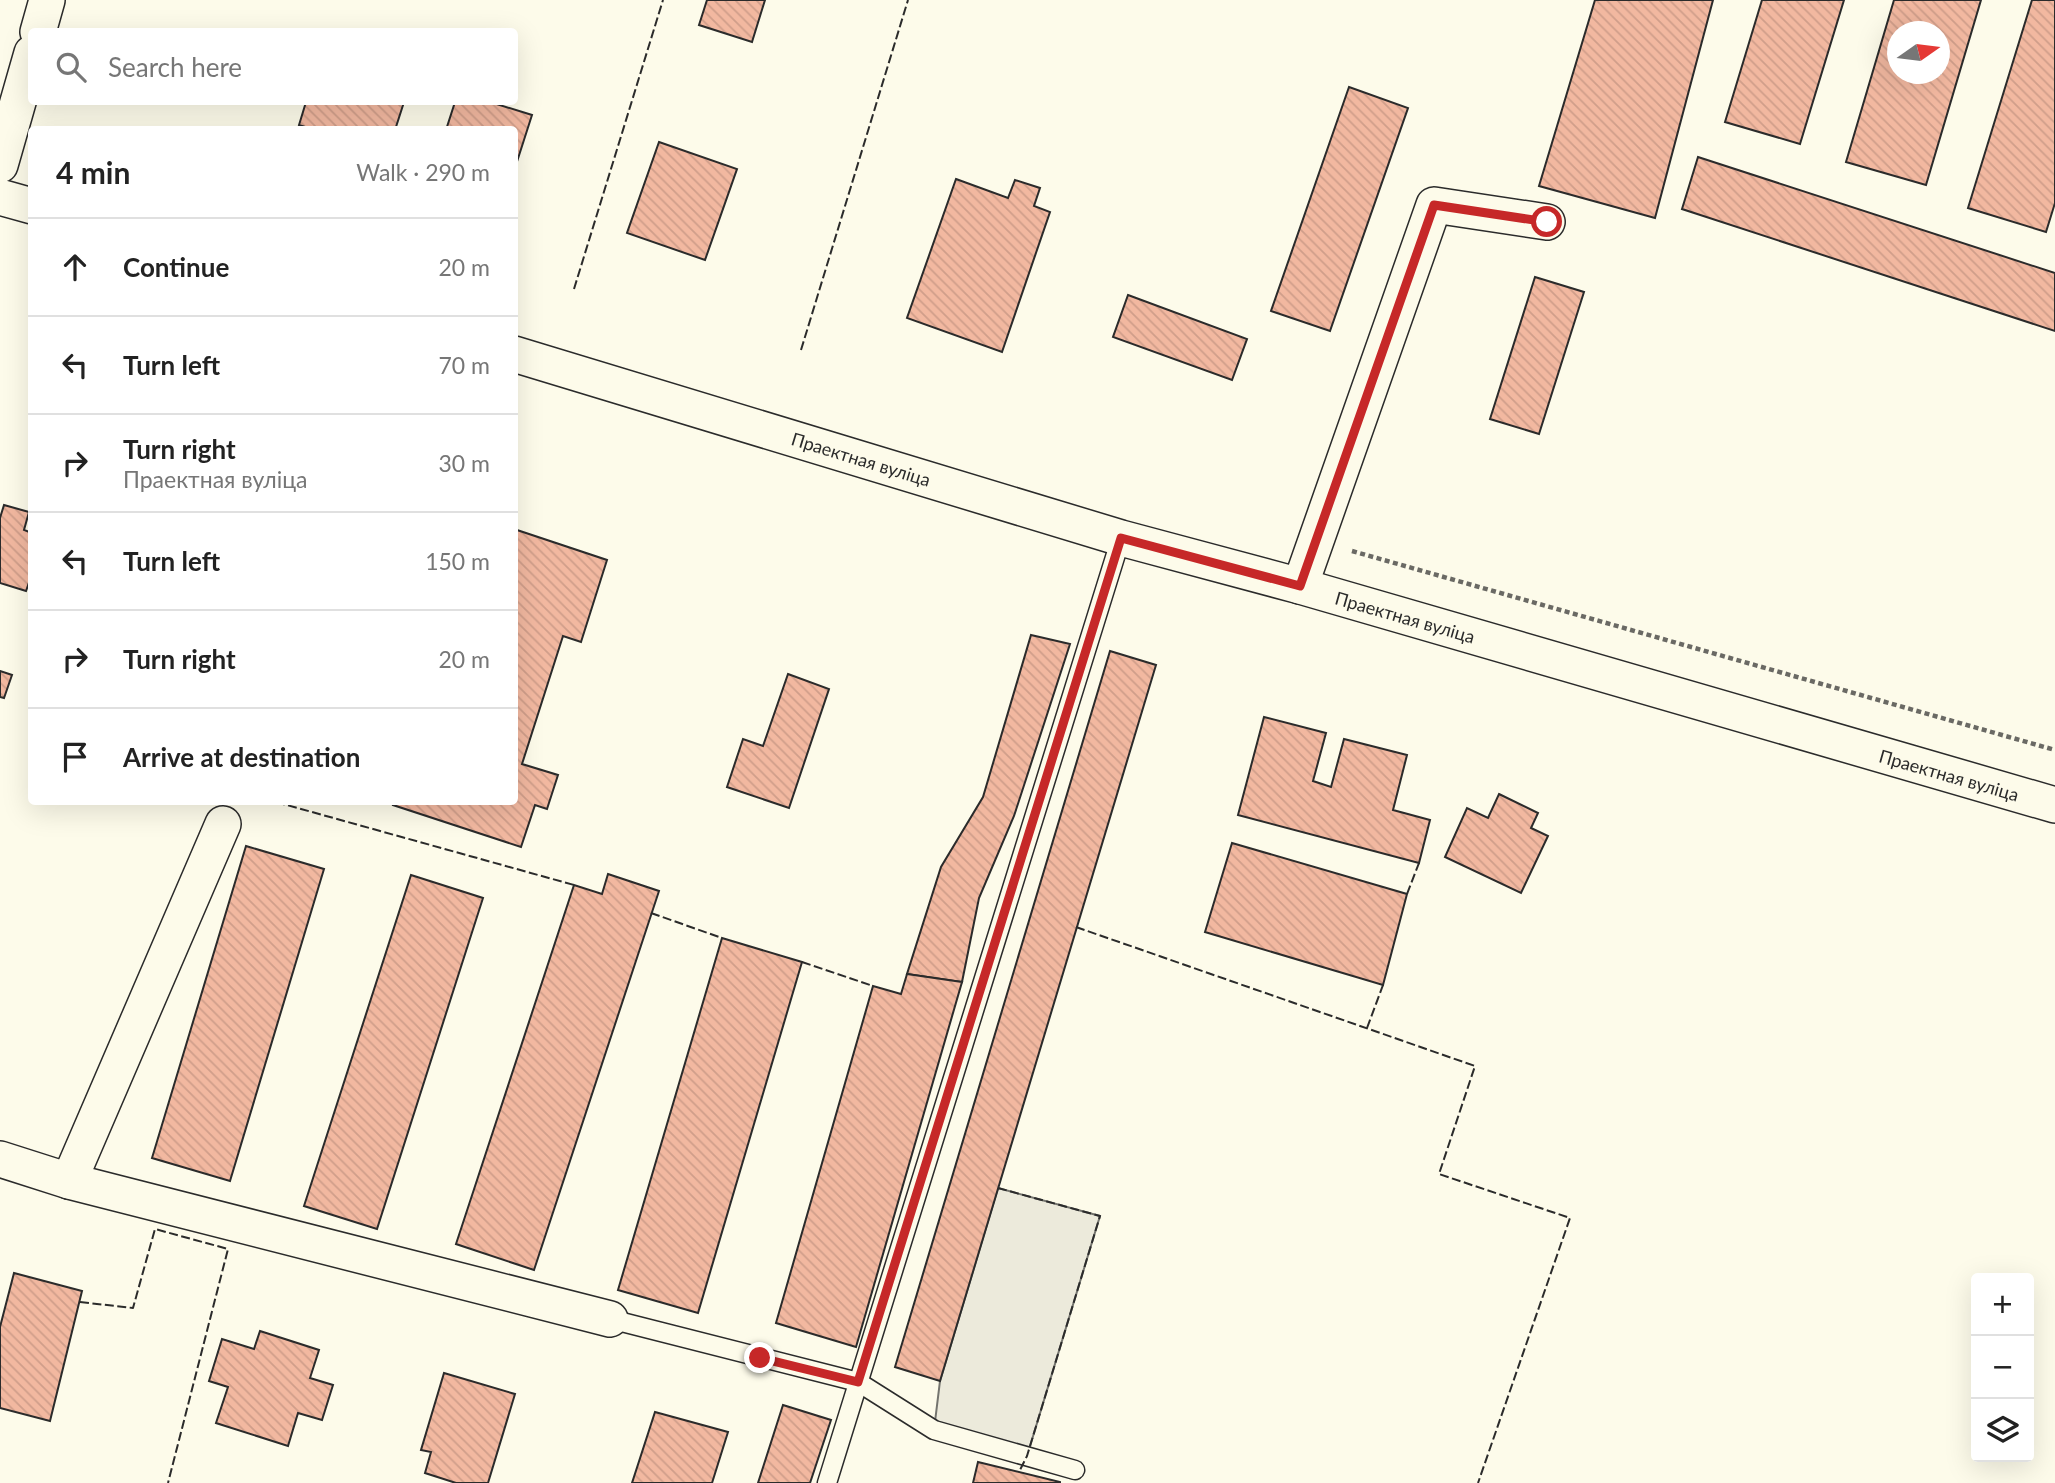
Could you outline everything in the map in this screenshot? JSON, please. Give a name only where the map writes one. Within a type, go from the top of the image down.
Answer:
[{"type":"street","points":[[39,28],[47,0]]},
{"type":"street","points":[[0,165],[28,67]]},
{"type":"street","points":[[0,197],[28,205]]},
{"type":"street","points":[[1300,586],[1434,205],[1547,222]]},
{"type":"street","name":"Праектная вуліца","points":[[518,355],[1121,538],[1300,586],[2055,805]]},
{"type":"street","points":[[69,1181],[223,824]]},
{"type":"street","points":[[0,1159],[69,1181],[610,1319]]},
{"type":"lane","points":[[827,1483],[1121,538]]},
{"type":"lane","points":[[610,1319],[858,1382],[934,1430],[1075,1470]]},
{"type":"path","points":[[1316,541],[2055,750]]},
{"type":"shaded area","points":[[998,1188],[1100,1216],[1027,1456],[934,1430],[940,1381]]},
{"type":"building","points":[[707,0],[765,0],[752,42],[699,25]]},
{"type":"building","points":[[1595,0],[1713,0],[1655,218],[1539,186]]},
{"type":"building","points":[[1762,0],[1844,0],[1800,144],[1725,122]]},
{"type":"building","points":[[1894,0],[1981,0],[1926,185],[1846,162],[1887,24],[1887,84],[1950,84],[1950,21],[1888,21]]},
{"type":"building","points":[[2032,0],[2055,0],[2055,203],[2046,232],[1968,208]]},
{"type":"building","points":[[1349,87],[1408,108],[1330,331],[1271,311]]},
{"type":"building","points":[[305,105],[403,105],[396,126],[299,125]]},
{"type":"building","points":[[454,105],[500,105],[532,115],[518,159],[518,126],[447,126]]},
{"type":"building","points":[[659,142],[737,169],[705,260],[627,233]]},
{"type":"building","points":[[1698,157],[2055,273],[2055,331],[1682,209]]},
{"type":"building","points":[[956,179],[1008,198],[1015,180],[1040,188],[1034,206],[1050,212],[1002,352],[907,318]]},
{"type":"building","points":[[1535,277],[1584,292],[1539,434],[1490,419]]},
{"type":"building","points":[[1128,295],[1247,339],[1232,380],[1113,337]]},
{"type":"building","points":[[4,505],[28,512],[24,530],[28,532],[26,591],[0,583],[0,518]]},
{"type":"building","points":[[518,530],[607,560],[581,642],[563,636],[522,764],[558,775],[547,809],[535,805],[521,847],[393,805],[518,805]]},
{"type":"building","points":[[1031,635],[1070,644],[1014,816],[979,898],[962,982],[907,974],[941,867],[983,797]]},
{"type":"building","points":[[1110,651],[1156,665],[940,1381],[895,1367]]},
{"type":"building","points":[[0,671],[12,675],[4,698],[0,697]]},
{"type":"building","points":[[788,674],[829,689],[789,808],[727,787],[743,739],[763,746]]},
{"type":"building","points":[[1264,717],[1326,733],[1313,781],[1331,787],[1344,739],[1407,755],[1393,810],[1430,820],[1419,863],[1238,815]]},
{"type":"building","points":[[1499,794],[1538,813],[1531,828],[1548,836],[1521,893],[1445,857],[1467,808],[1488,818]]},
{"type":"building","points":[[1232,843],[1407,894],[1383,985],[1205,932]]},
{"type":"building","points":[[246,846],[324,869],[230,1181],[152,1158]]},
{"type":"building","points":[[608,874],[659,891],[534,1270],[456,1244],[574,885],[602,894]]},
{"type":"building","points":[[411,875],[483,898],[377,1229],[304,1206]]},
{"type":"building","points":[[722,938],[802,962],[698,1313],[618,1290]]},
{"type":"building","points":[[907,974],[962,982],[856,1347],[776,1323],[873,986],[901,994]]},
{"type":"building","points":[[14,1273],[82,1291],[50,1421],[0,1408],[0,1327]]},
{"type":"building","points":[[260,1331],[319,1350],[310,1378],[333,1385],[322,1420],[298,1413],[288,1446],[216,1423],[228,1387],[209,1381],[222,1339],[254,1349]]},
{"type":"building","points":[[444,1373],[515,1394],[488,1483],[456,1483],[425,1473],[431,1452],[421,1450]]},
{"type":"building","points":[[783,1405],[831,1420],[810,1483],[758,1483]]},
{"type":"building","points":[[655,1412],[728,1432],[712,1483],[632,1483]]},
{"type":"building","points":[[978,1462],[1060,1482],[1060,1483],[973,1483]]},
{"type":"fence","points":[[574,289],[663,0]]},
{"type":"fence","points":[[801,350],[908,0]]},
{"type":"fence","points":[[287,805],[574,885]]},
{"type":"fence","points":[[1407,894],[1419,863]]},
{"type":"fence","points":[[651,913],[722,938]]},
{"type":"fence","points":[[1076,927],[1475,1066],[1439,1174],[1570,1218],[1478,1483]]},
{"type":"fence","points":[[802,962],[873,986]]},
{"type":"fence","points":[[1367,1028],[1383,985]]},
{"type":"fence","points":[[998,1188],[1100,1216],[1027,1456],[1019,1472]]},
{"type":"fence","points":[[80,1302],[133,1308],[155,1229],[228,1249],[168,1483]]},
{"type":"route","points":[[760,1358],[858,1382],[1121,538],[1300,586],[1434,205],[1547,222]]}]
